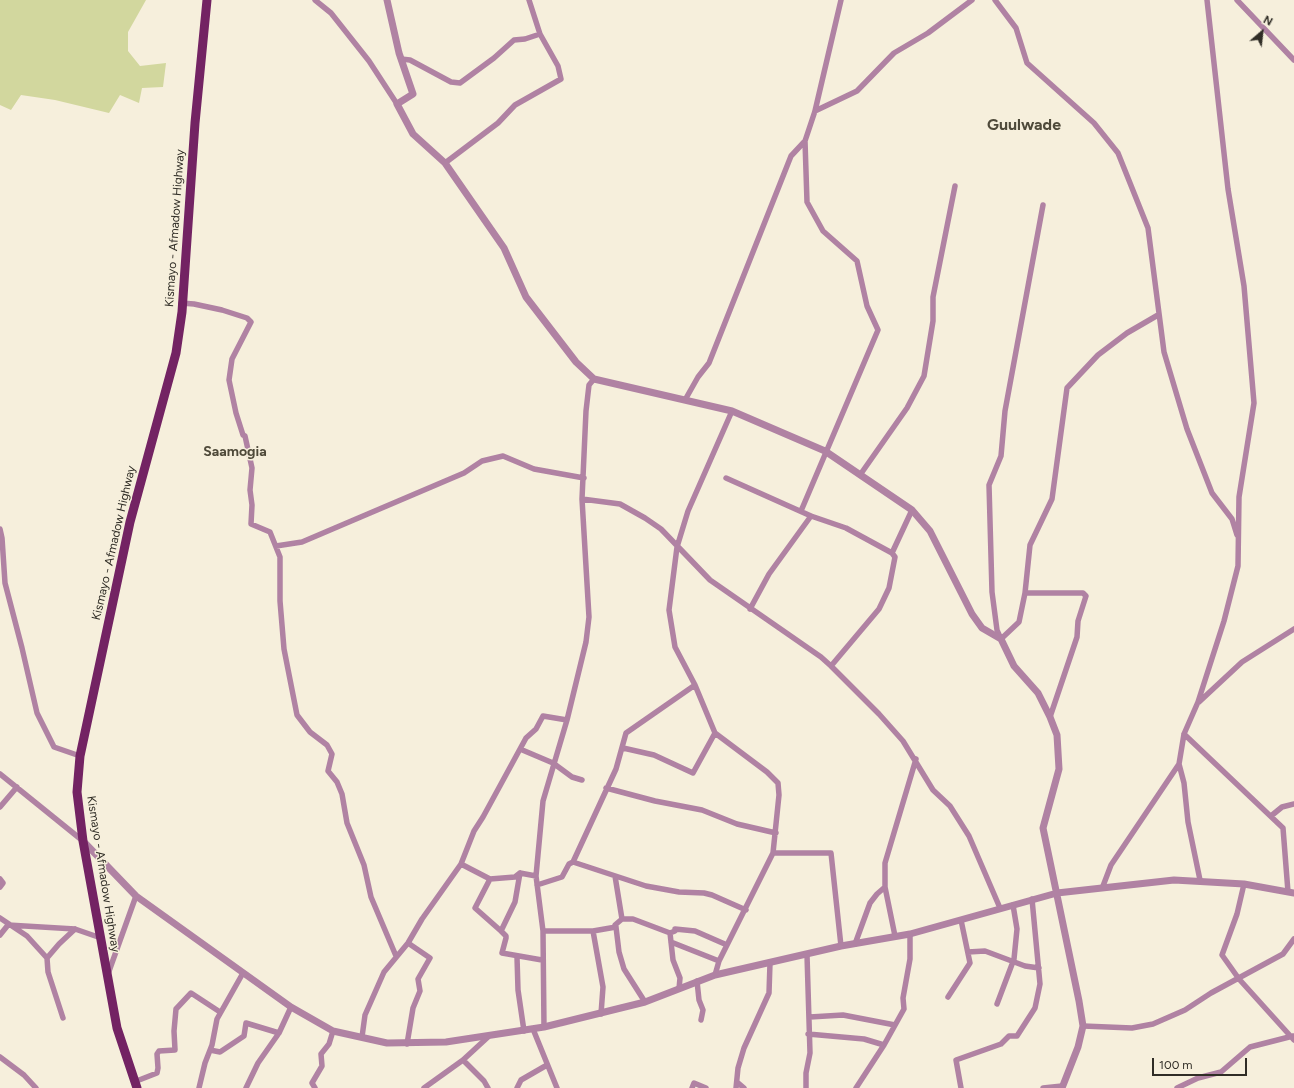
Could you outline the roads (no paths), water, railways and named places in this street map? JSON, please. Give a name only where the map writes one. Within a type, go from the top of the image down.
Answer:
[{"type":"main road","name":"Kismayo - Afmadow Highway","points":[[135,1085],[117,1028],[83,842],[77,792],[80,756],[130,522],[176,353],[182,312],[181,303],[195,123],[207,0]]},
{"type":"street","points":[[316,0],[331,13],[369,61],[397,104],[413,134],[445,163],[504,248],[526,297],[576,362],[594,379],[732,411],[825,451],[912,510],[930,531],[972,614],[982,628],[1001,639]]},
{"type":"street","points":[[387,0],[401,59],[414,94],[397,104]]},
{"type":"street","points":[[445,163],[498,123],[515,105],[561,79],[558,66],[540,34],[529,0]]},
{"type":"street","points":[[801,511],[825,451],[872,347],[878,330],[867,306],[856,261],[823,231],[807,202],[805,141],[815,111],[841,0]]},
{"type":"street","points":[[815,111],[857,91],[894,54],[928,33],[972,0]]},
{"type":"street","points":[[995,0],[1016,28],[1027,63],[1094,123],[1118,153],[1148,228],[1158,315],[1164,352],[1187,429],[1212,493],[1232,519],[1239,541]]},
{"type":"street","points":[[1200,880],[1188,822],[1184,783],[1179,764],[1184,734],[1198,702],[1224,621],[1238,566],[1239,497],[1254,403],[1244,286],[1228,189],[1207,0]]},
{"type":"street","points":[[1237,0],[1294,60]]},
{"type":"street","points":[[401,59],[410,60],[451,82],[460,83],[494,58],[514,40],[525,39],[540,34]]},
{"type":"street","points":[[685,400],[698,377],[709,364],[791,156],[805,141]]},
{"type":"street","points":[[860,475],[907,408],[924,376],[933,321],[933,297],[955,186]]},
{"type":"street","points":[[1042,205],[1005,411],[1001,456],[989,485],[992,592],[997,630],[1014,666],[1038,693],[1050,716],[1057,736],[1059,769],[1044,828],[1083,1026],[1078,1047],[1062,1087],[1043,1088]]},
{"type":"street","points":[[181,303],[194,304],[222,310],[247,318],[251,322],[232,359],[229,380],[236,413],[243,435],[246,436],[252,468],[250,490],[252,505],[251,524],[270,532],[280,557],[280,601],[284,655],[297,715],[310,732],[327,745],[332,754],[328,771],[337,782],[342,794],[347,823],[364,865],[371,896],[396,956]]},
{"type":"street","points":[[1001,639],[1019,622],[1025,593],[1030,545],[1052,499],[1068,388],[1098,355],[1127,333],[1158,315]]},
{"type":"street","points":[[544,1027],[542,960],[543,931],[536,876],[543,801],[586,642],[589,617],[582,499],[586,411],[589,385],[594,379]]},
{"type":"street","points":[[715,975],[719,961],[746,910],[773,853],[779,795],[778,783],[767,772],[715,733],[695,685],[675,647],[669,610],[677,547],[688,511],[732,411]]},
{"type":"street","points":[[276,546],[302,542],[464,473],[482,461],[489,459],[503,456],[534,469],[584,478]]},
{"type":"street","points":[[726,478],[811,516],[846,528],[892,552],[895,557],[889,588],[879,609],[831,666]]},
{"type":"street","points":[[582,499],[620,504],[661,529],[710,580],[750,609],[822,657],[904,741],[933,790],[950,806],[969,836],[1000,908]]},
{"type":"street","points":[[892,552],[912,510]]},
{"type":"street","points":[[750,609],[770,574],[811,516]]},
{"type":"street","points":[[0,529],[5,583],[37,713],[54,747],[80,756]]},
{"type":"street","points":[[1025,593],[1083,593],[1086,596],[1078,621],[1076,638],[1050,716]]},
{"type":"street","points":[[1198,702],[1242,662],[1294,629]]},
{"type":"street","points":[[537,885],[562,877],[569,864],[573,862],[616,769],[626,733],[695,685]]},
{"type":"street","points":[[362,1037],[365,1015],[384,972],[408,943],[422,919],[461,864],[474,830],[483,817],[526,738],[536,729],[543,716],[566,720]]},
{"type":"street","points":[[623,748],[654,755],[692,773],[715,733]]},
{"type":"street","points":[[0,774],[83,842],[136,896],[291,1007],[333,1031],[387,1043],[407,1044],[446,1042],[488,1037],[544,1027],[600,1014],[644,1002],[715,975],[841,946],[910,934],[1057,893],[1103,886],[1174,880],[1200,880],[1244,884],[1291,893],[1285,831],[1282,825],[1184,734]]},
{"type":"street","points":[[520,749],[553,763],[572,776],[582,780]]},
{"type":"street","points":[[895,936],[885,887],[885,863],[916,759]]},
{"type":"street","points":[[1103,886],[1111,865],[1179,764]]},
{"type":"street","points":[[0,807],[17,787]]},
{"type":"street","points":[[606,788],[654,801],[702,810],[737,824],[776,833]]},
{"type":"street","points":[[1271,816],[1282,807],[1294,804]]},
{"type":"street","points":[[773,853],[831,853],[841,946]]},
{"type":"street","points":[[573,862],[646,886],[679,892],[704,893],[746,910]]},
{"type":"street","points":[[461,864],[490,879],[515,877],[520,873],[536,876]]},
{"type":"street","points":[[501,932],[515,902],[520,873]]},
{"type":"street","points":[[615,876],[622,919]]},
{"type":"street","points":[[490,879],[475,908],[506,938],[502,953],[542,960]]},
{"type":"street","points":[[0,880],[3,883],[0,887]]},
{"type":"street","points":[[1177,1088],[1198,1078],[1221,1072],[1250,1047],[1293,1037],[1239,979],[1222,955],[1237,914],[1244,884]]},
{"type":"street","points":[[855,944],[870,903],[885,887]]},
{"type":"street","points":[[108,974],[136,896]]},
{"type":"street","points":[[961,1088],[956,1060],[1001,1044],[1010,1036],[1019,1036],[1037,1001],[1040,984],[1040,968],[1032,900]]},
{"type":"street","points":[[996,1004],[1013,962],[1017,929],[1013,905]]},
{"type":"street","points":[[0,918],[8,925],[27,936],[47,958],[48,972],[64,1018]]},
{"type":"street","points":[[644,1002],[624,969],[619,952],[615,924],[622,919],[633,919],[670,933]]},
{"type":"street","points":[[948,998],[969,966],[968,952],[961,920]]},
{"type":"street","points":[[8,925],[75,929],[101,938]]},
{"type":"street","points":[[0,934],[8,925]]},
{"type":"street","points":[[543,931],[593,931],[616,927]]},
{"type":"street","points":[[47,958],[75,929]]},
{"type":"street","points":[[670,933],[675,929],[695,931],[727,945]]},
{"type":"street","points":[[593,931],[603,987],[600,1014]]},
{"type":"street","points":[[670,933],[672,960],[680,978],[679,989]]},
{"type":"street","points":[[857,1088],[884,1045],[904,1008],[903,998],[910,959],[910,934]]},
{"type":"street","points":[[1083,1026],[1132,1028],[1153,1024],[1185,1010],[1211,993],[1283,954],[1294,939]]},
{"type":"street","points":[[671,942],[719,961]]},
{"type":"street","points":[[407,1044],[413,1008],[420,991],[418,979],[430,958],[408,943]]},
{"type":"street","points":[[968,952],[985,951],[1013,962],[1040,968]]},
{"type":"street","points":[[806,1088],[806,1073],[810,1053],[808,1034],[810,1017],[807,955]]},
{"type":"street","points":[[517,956],[518,990],[524,1031]]},
{"type":"street","points":[[736,1088],[738,1068],[744,1048],[767,1001],[770,986],[770,963]]},
{"type":"street","points":[[199,1088],[210,1050],[214,1028],[220,1012],[231,996],[243,972]]},
{"type":"street","points":[[697,981],[699,1000],[703,1010],[702,1020]]},
{"type":"street","points":[[135,1085],[157,1073],[157,1054],[159,1051],[175,1050],[174,1031],[176,1009],[191,993],[220,1012]]},
{"type":"street","points":[[246,1088],[260,1059],[279,1033],[291,1007]]},
{"type":"street","points":[[810,1017],[843,1015],[895,1024]]},
{"type":"street","points":[[210,1050],[220,1052],[244,1036],[246,1023],[279,1033]]},
{"type":"street","points":[[533,1029],[557,1088]]},
{"type":"street","points":[[316,1088],[312,1083],[322,1066],[321,1054],[329,1044],[333,1031]]},
{"type":"street","points":[[808,1034],[864,1039],[884,1045]]},
{"type":"street","points":[[424,1088],[463,1060],[488,1037]]},
{"type":"street","points":[[0,1057],[24,1075],[36,1088]]},
{"type":"street","points":[[463,1060],[484,1081],[488,1088]]},
{"type":"street","points":[[517,1088],[521,1080],[547,1065]]},
{"type":"street","points":[[737,1082],[744,1088]]},
{"type":"street","points":[[692,1088],[694,1083],[706,1088]]},
{"type":"district","name":"Guulwade","points":[[1024,125]]},
{"type":"district","name":"Saamogia","points":[[235,452]]}]
